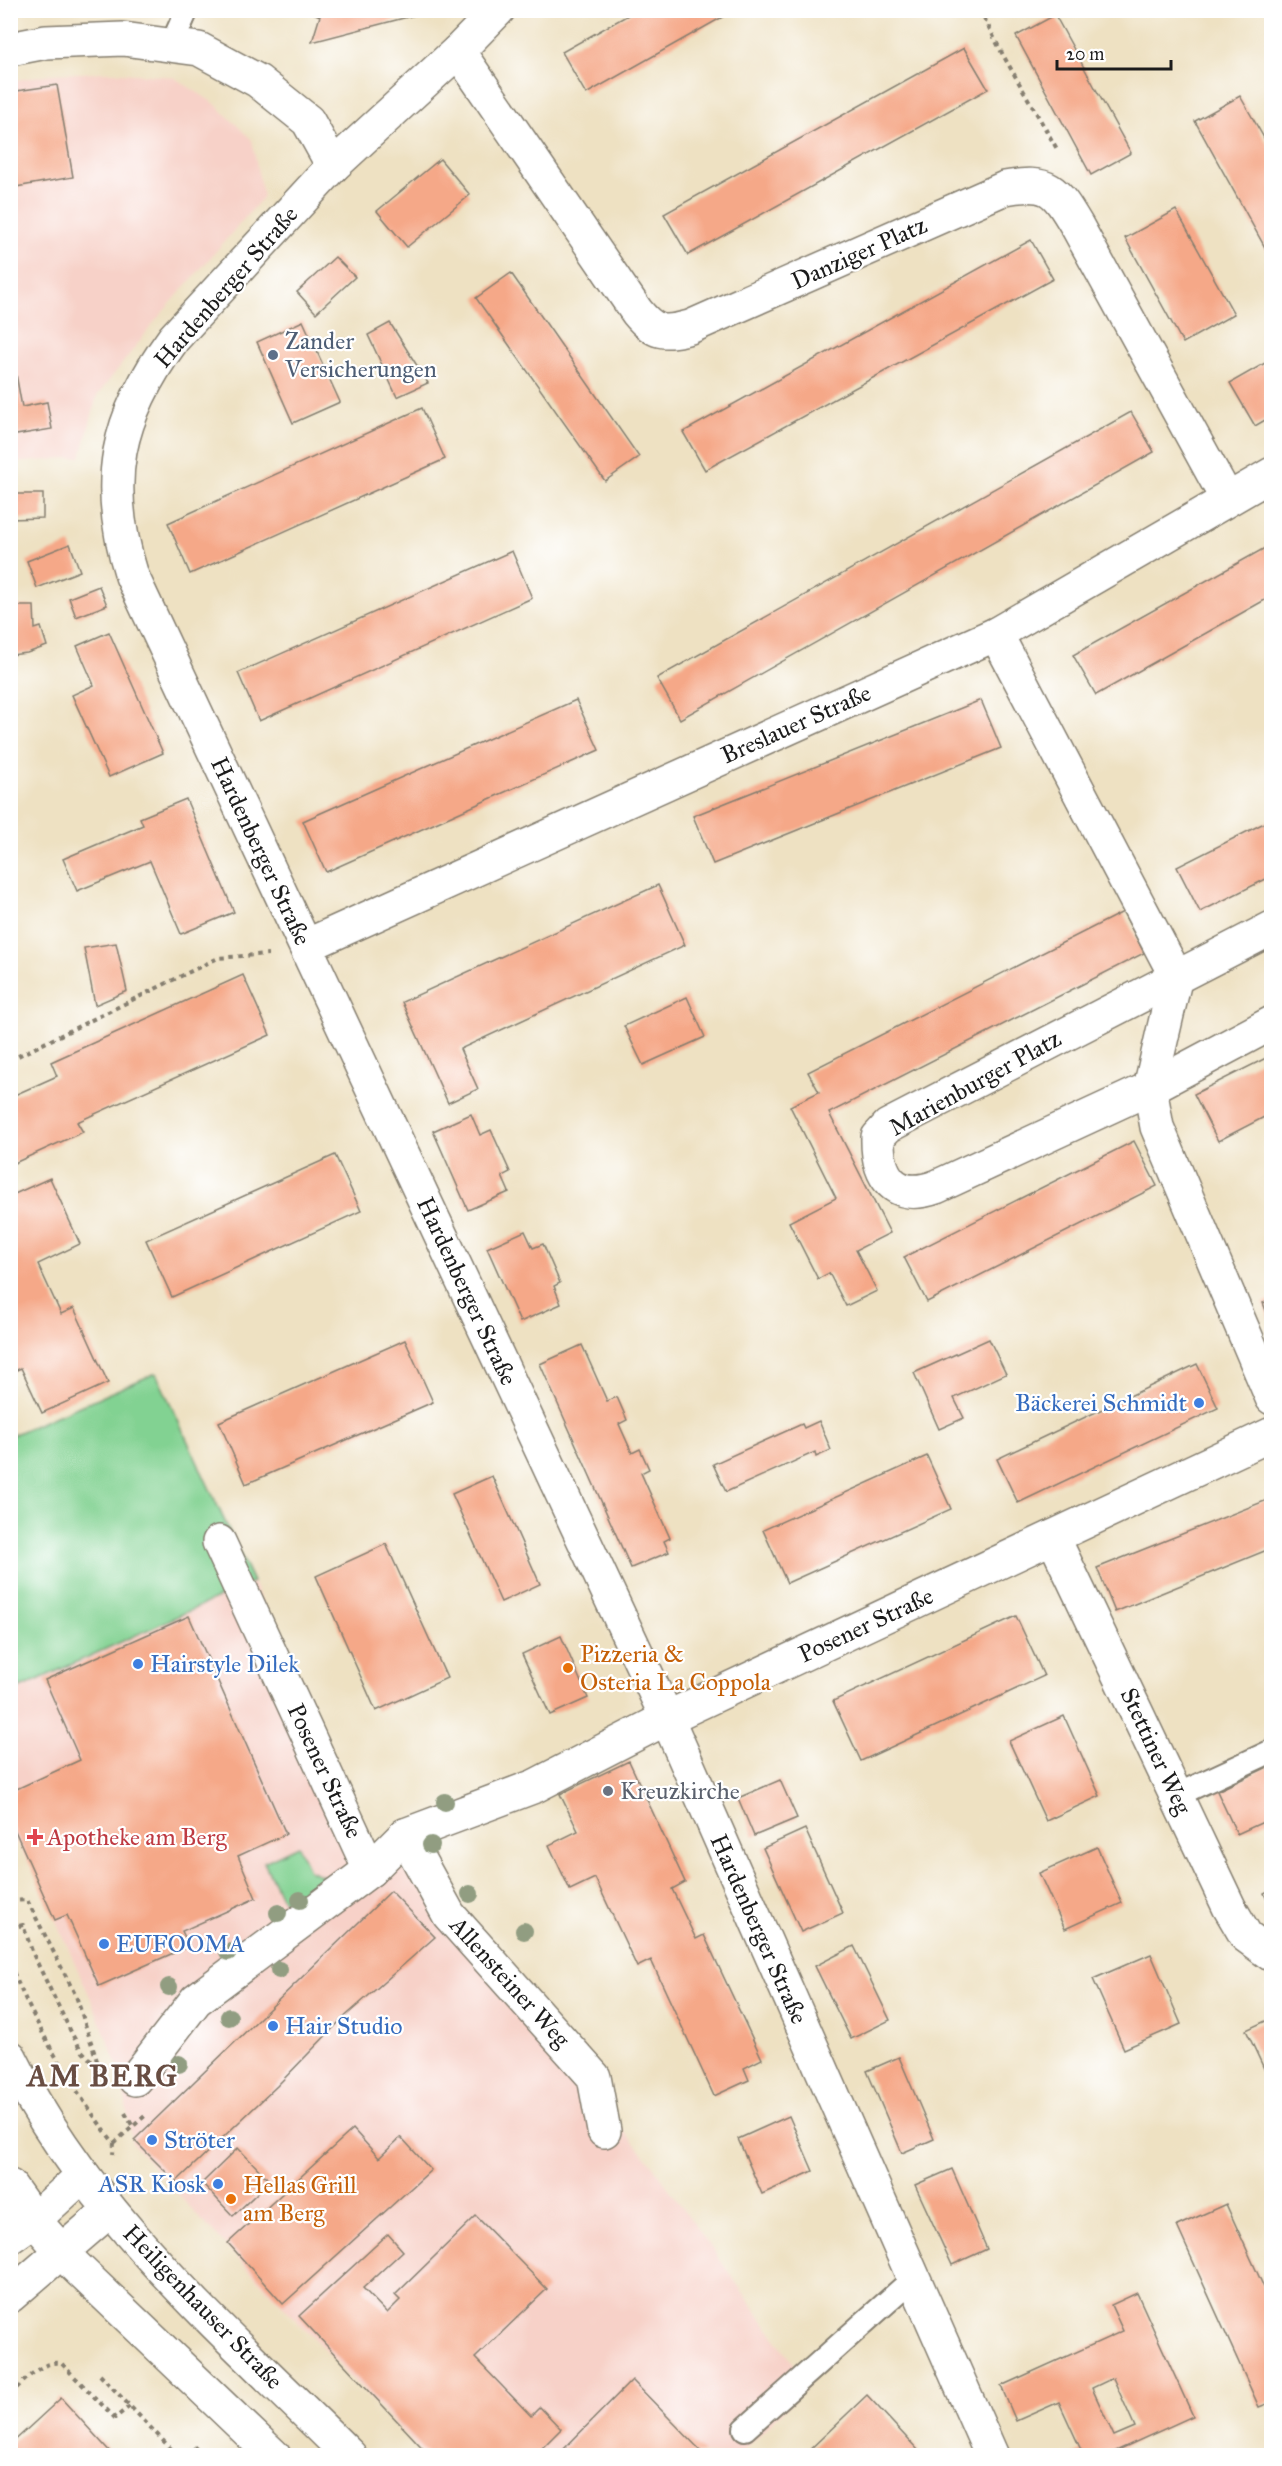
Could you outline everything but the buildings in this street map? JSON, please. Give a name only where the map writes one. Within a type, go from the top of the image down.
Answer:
[{"type":"street","name":"Hardenberger Straße","points":[[498,10],[458,51],[333,166],[174,338],[156,363],[127,421],[118,454],[115,485],[122,546],[132,576],[667,1718],[992,2456]]},
{"type":"street","points":[[10,49],[46,42],[123,39],[199,49],[258,81],[308,121],[333,166]]},
{"type":"street","name":"Danziger Platz","points":[[458,51],[637,312],[647,324],[658,331],[670,332],[690,327],[1005,188],[1025,184],[1046,187],[1060,198],[1077,226],[1227,499]]},
{"type":"street","name":"Breslauer Straße","points":[[305,943],[996,633],[1272,474]]},
{"type":"street","points":[[996,633],[1176,976],[1150,1088],[1157,1127],[1272,1398]]},
{"type":"street","name":"Marienburger Platz","points":[[1272,928],[888,1126],[878,1137],[881,1170],[892,1183],[905,1192],[921,1192],[1150,1088],[1272,1023]]},
{"type":"street","name":"Posener Straße","points":[[120,2088],[196,2000],[370,1870],[405,1835],[535,1786],[667,1718],[1272,1434]]},
{"type":"street","name":"Stettiner Weg","points":[[1053,1537],[1229,1907],[1246,1936],[1272,1955]]},
{"type":"street","name":"Posener Straße","points":[[219,1542],[370,1870]]},
{"type":"street","name":"Allensteiner Weg","points":[[405,1835],[449,1915],[594,2077],[604,2131]]},
{"type":"street","name":"Heiligenhauser Straße","points":[[10,2056],[22,2081],[52,2129],[110,2210],[154,2261],[350,2456]]},
{"type":"street","points":[[22,2228],[84,2175]]},
{"type":"street","points":[[10,2186],[22,2228],[61,2252],[108,2300],[274,2456]]},
{"type":"street","points":[[10,2296],[110,2210]]},
{"type":"lane","points":[[171,46],[187,10]]},
{"type":"lane","points":[[1177,1795],[1272,1751]]},
{"type":"lane","points":[[745,2430],[914,2278]]},
{"type":"path","points":[[980,10],[1003,55],[1057,148]]},
{"type":"path","points":[[10,1060],[218,958],[277,953],[305,943]]},
{"type":"path","points":[[10,1901],[27,1900],[76,1996],[99,2069]]},
{"type":"path","points":[[10,1928],[23,1925],[33,1954],[72,2034],[81,2050],[120,2088],[132,2125]]},
{"type":"path","points":[[10,1964],[51,2045],[114,2143]]},
{"type":"path","points":[[10,2394],[41,2367],[51,2362],[61,2363],[115,2418],[130,2406]]},
{"type":"path","points":[[100,2375],[178,2456]]},
{"type":"path","points":[[187,2456],[198,2444]]},
{"type":"shaded area","points":[[109,72],[173,77],[214,103],[252,140],[263,197],[156,320],[97,396],[81,457],[11,463],[11,81],[52,74]]},
{"type":"shaded area","points":[[253,1582],[383,1876],[398,1862],[650,2162],[809,2385],[739,2455],[424,2455],[193,2211],[132,2143],[121,2073],[91,1999],[33,1870],[11,1833],[11,1692]]},
{"type":"green space","points":[[156,1373],[253,1582],[11,1692],[10,1436]]},
{"type":"green space","points":[[298,1846],[309,1870],[328,1878],[323,1895],[294,1911],[281,1897],[264,1862]]},
{"type":"place","name":"Zander Versicherungen","points":[[273,355]]},
{"type":"place","name":"Bäckerei Schmidt","points":[[1199,1403]]},
{"type":"place","name":"Hairstyle Dilek","points":[[138,1664]]},
{"type":"place","name":"Pizzeria & Osteria La Coppola","points":[[568,1668]]},
{"type":"place","name":"Kreuzkirche","points":[[608,1791]]},
{"type":"place","name":"Apotheke am Berg","points":[[35,1837]]},
{"type":"place","name":"EUFOOMA","points":[[104,1944]]},
{"type":"place","name":"Hair Studio","points":[[273,2026]]},
{"type":"place","name":"Ströter","points":[[152,2140]]},
{"type":"place","name":"ASR Kiosk","points":[[218,2184]]},
{"type":"place","name":"Hellas Grill am Berg","points":[[231,2199]]},
{"type":"district","name":"AM BERG","points":[[103,2076]]}]
